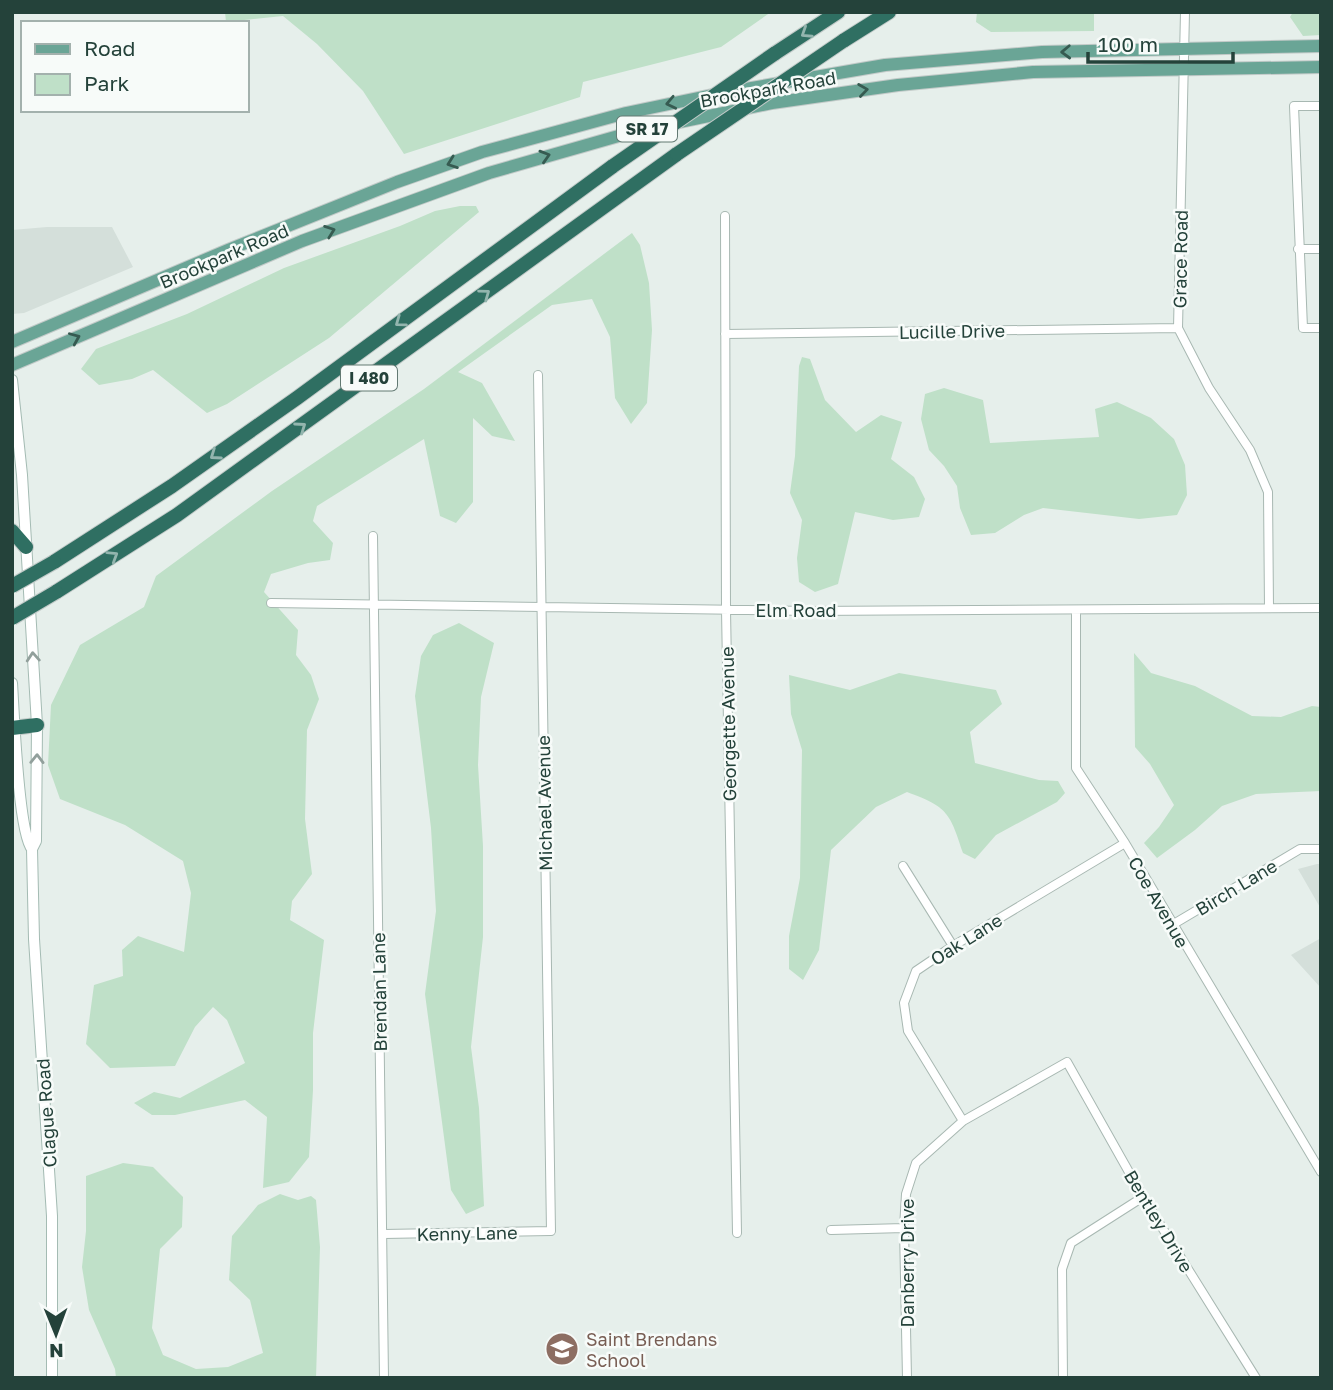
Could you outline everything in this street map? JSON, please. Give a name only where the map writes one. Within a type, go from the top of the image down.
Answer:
[{"type":"highway","name":"I 480","points":[[12,586],[172,486],[297,398],[613,166],[838,12]]},
{"type":"highway","name":"I 480","points":[[12,618],[199,500],[677,154],[889,12]]},
{"type":"highway","points":[[12,531],[26,547]]},
{"type":"highway","points":[[14,727],[37,725]]},
{"type":"main road","name":"Brookpark Road","points":[[12,342],[397,182],[482,152],[626,113],[712,94],[885,65],[1042,52],[1321,47]]},
{"type":"main road","name":"Brookpark Road","points":[[12,365],[302,241],[489,173],[636,131],[772,103],[898,85],[1033,72],[1321,67]]},
{"type":"main road","name":"Clague Road","points":[[12,380],[22,475],[37,725],[36,841],[32,849],[34,939],[52,1216],[52,1378]]},
{"type":"main road","name":"Clague Road","points":[[12,683],[26,842],[32,849]]},
{"type":"street","name":"Grace Road","points":[[1185,12],[1178,328],[1209,388],[1250,450],[1268,492],[1269,608]]},
{"type":"street","points":[[1321,106],[1294,106],[1303,328],[1321,328]]},
{"type":"street","name":"Georgette Avenue","points":[[725,216],[726,610],[737,1233]]},
{"type":"street","points":[[1298,249],[1321,249]]},
{"type":"street","name":"Lucille Drive","points":[[725,334],[1178,328]]},
{"type":"street","name":"Michael Avenue","points":[[538,375],[551,1231]]},
{"type":"street","name":"Brendan Lane","points":[[373,536],[384,1378]]},
{"type":"street","name":"Elm Road","points":[[271,603],[726,610],[1321,608]]},
{"type":"street","name":"Coe Avenue","points":[[1076,610],[1076,768],[1125,844],[1321,1172]]},
{"type":"street","name":"Oak Lane","points":[[963,1121],[908,1031],[904,1003],[916,971],[953,946],[1125,844]]},
{"type":"street","name":"Birch Lane","points":[[1172,925],[1300,849],[1321,849]]},
{"type":"street","points":[[903,866],[953,946]]},
{"type":"street","name":"Danberry Drive","points":[[907,1378],[904,1228],[906,1194],[916,1163],[963,1121],[1066,1062]]},
{"type":"street","name":"Bentley Drive","points":[[1066,1062],[1143,1197],[1256,1378]]},
{"type":"street","points":[[1063,1378],[1062,1269],[1071,1243],[1143,1197]]},
{"type":"street","points":[[831,1230],[904,1228]]},
{"type":"street","name":"Kenny Lane","points":[[383,1234],[551,1231]]},
{"type":"shaded area","points":[[112,227],[133,267],[24,313],[12,314],[12,230]]},
{"type":"shaded area","points":[[1321,864],[1321,909],[1298,869]]},
{"type":"shaded area","points":[[1321,938],[1321,988],[1291,955]]},
{"type":"green space","points":[[225,12],[771,12],[721,47],[583,82],[580,97],[404,154],[363,91],[317,44],[283,16],[226,21]]},
{"type":"green space","points":[[977,12],[1094,12],[1094,31],[991,32],[976,22]]},
{"type":"green space","points":[[1293,12],[1321,12],[1321,35],[1303,36],[1290,17]]},
{"type":"green space","points":[[476,206],[479,212],[329,338],[227,404],[207,413],[153,370],[132,379],[99,385],[81,369],[96,349],[187,314],[284,268],[435,211]]},
{"type":"green space","points":[[632,233],[640,245],[649,283],[652,330],[647,403],[631,424],[615,398],[610,337],[592,299],[552,305],[458,372],[482,383],[515,441],[492,436],[473,418],[473,502],[456,523],[440,516],[424,439],[317,506],[313,521],[333,543],[330,560],[308,563],[271,574],[264,592],[298,630],[296,655],[311,675],[319,699],[307,730],[305,819],[312,874],[292,901],[290,920],[324,940],[313,1033],[309,1157],[289,1182],[263,1188],[267,1117],[245,1100],[175,1115],[152,1115],[134,1103],[154,1092],[180,1098],[245,1063],[227,1020],[213,1007],[195,1027],[175,1066],[110,1068],[86,1044],[94,985],[123,976],[122,950],[138,936],[184,952],[191,893],[183,861],[125,825],[60,799],[48,765],[51,705],[80,645],[144,607],[156,576],[272,491],[424,389]]},
{"type":"green space","points":[[802,357],[810,359],[825,400],[856,432],[881,415],[902,422],[891,459],[914,477],[925,499],[919,517],[893,520],[855,512],[838,584],[815,592],[799,582],[797,558],[802,520],[790,493],[795,456],[799,366]]},
{"type":"green space","points":[[944,388],[983,400],[990,443],[1099,437],[1095,409],[1117,402],[1151,418],[1174,439],[1185,465],[1187,495],[1177,515],[1139,519],[1043,508],[1024,515],[995,533],[971,535],[960,508],[957,486],[929,450],[921,419],[925,394]]},
{"type":"green space","points":[[459,623],[494,643],[481,697],[478,765],[483,846],[483,937],[471,1047],[479,1108],[484,1206],[466,1214],[451,1190],[425,994],[436,911],[431,828],[415,696],[421,656],[433,635]]},
{"type":"green space","points":[[1134,653],[1151,673],[1195,686],[1252,716],[1281,717],[1312,706],[1321,707],[1321,791],[1256,794],[1222,806],[1157,858],[1144,843],[1174,805],[1150,764],[1135,747]]},
{"type":"green space","points":[[899,673],[996,690],[1002,704],[970,732],[975,763],[1039,780],[1058,781],[1065,793],[1057,802],[996,835],[975,859],[963,853],[946,813],[931,802],[907,792],[876,807],[831,850],[819,950],[803,980],[789,969],[789,936],[800,878],[802,750],[791,714],[789,675],[850,690]]},
{"type":"green space","points":[[123,1163],[153,1167],[183,1197],[182,1227],[160,1249],[152,1328],[163,1355],[196,1369],[228,1367],[263,1353],[250,1300],[229,1280],[232,1236],[258,1205],[280,1194],[298,1200],[311,1196],[316,1200],[320,1247],[316,1378],[116,1378],[115,1369],[89,1310],[82,1267],[86,1231],[86,1176]]},
{"type":"place","name":"Saint Brendans School","points":[[562,1349]]}]
